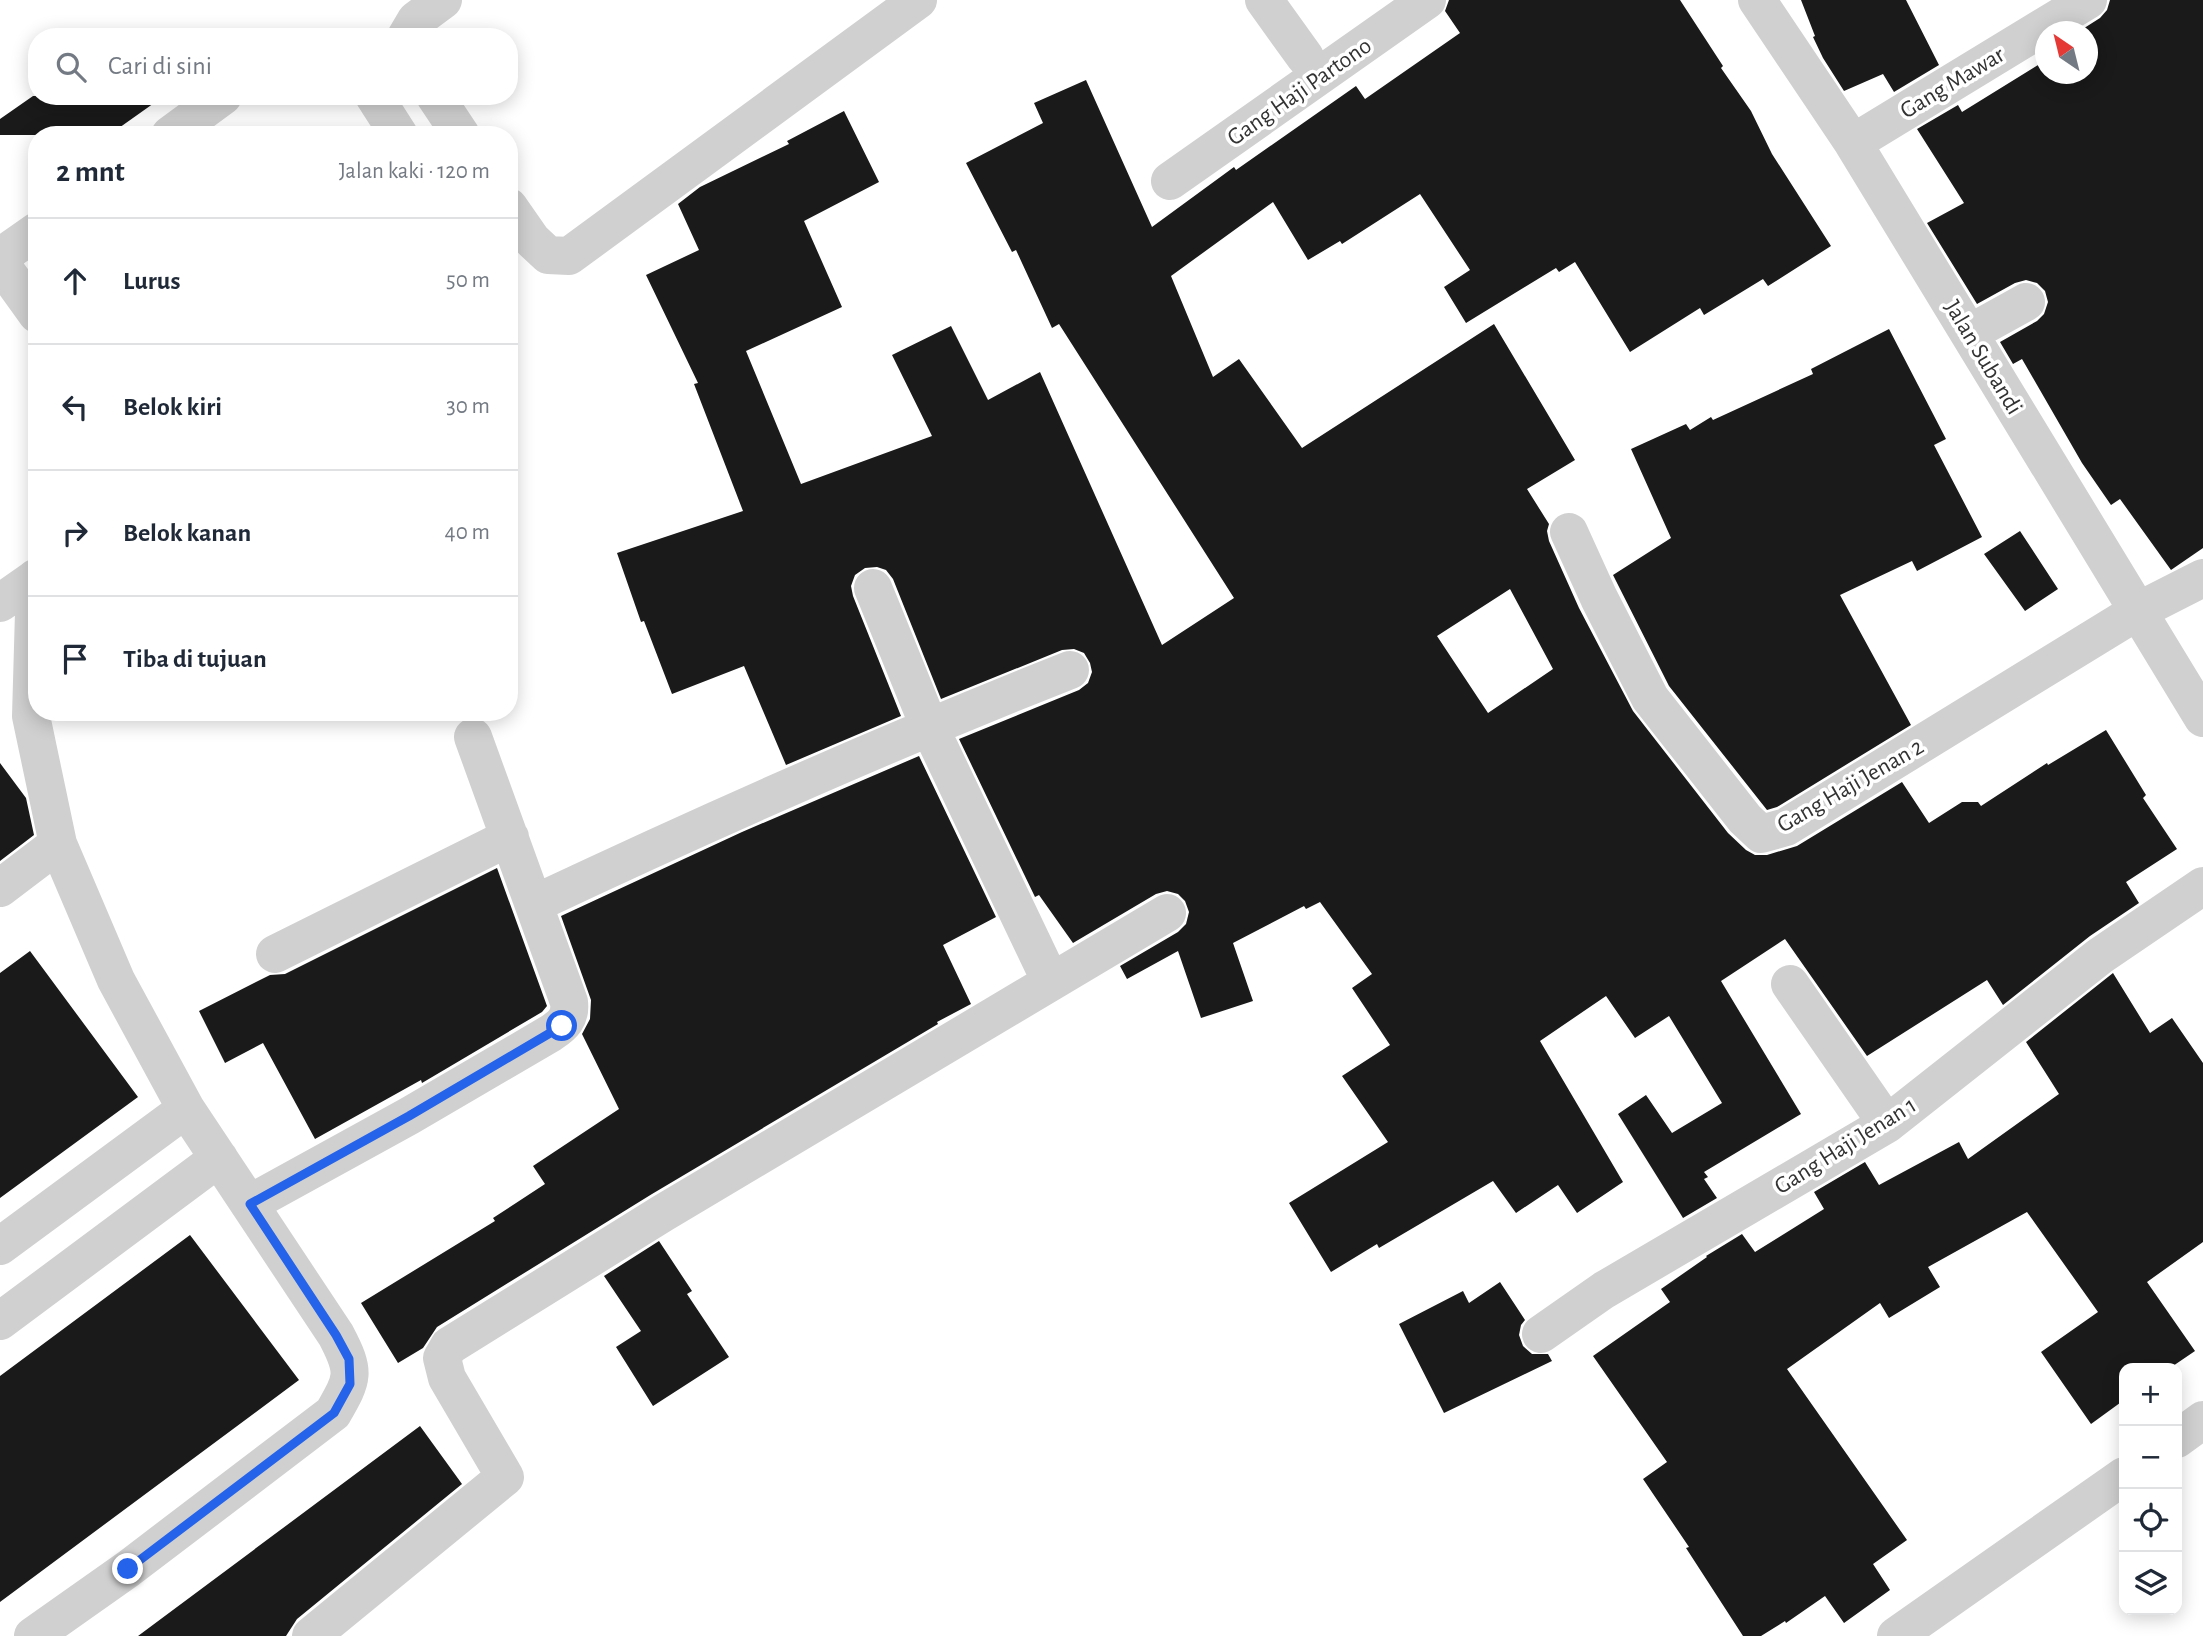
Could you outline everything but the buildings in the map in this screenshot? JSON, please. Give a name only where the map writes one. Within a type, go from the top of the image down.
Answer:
[{"type":"street","points":[[411,28],[416,20],[443,0]]},
{"type":"street","points":[[1264,0],[1305,57]]},
{"type":"street","name":"Gang Haji Partono","points":[[1170,181],[1427,0]]},
{"type":"street","name":"Jalan Subandi","points":[[1757,0],[1853,143],[2203,718]]},
{"type":"street","name":"Gang Mawar","points":[[1853,143],[2088,0]]},
{"type":"street","points":[[518,219],[532,240],[548,255],[569,256],[900,5]]},
{"type":"street","points":[[182,126],[211,105]]},
{"type":"street","points":[[380,105],[393,126]]},
{"type":"street","points":[[441,105],[455,126]]},
{"type":"street","points":[[0,257],[28,237]]},
{"type":"street","points":[[0,263],[28,302]]},
{"type":"street","points":[[1970,333],[2026,302]]},
{"type":"street","name":"Gang Haji Jenan 2","points":[[1569,532],[1650,698],[1745,819],[1761,834],[1786,827],[2138,611]]},
{"type":"street","points":[[2138,611],[2203,578]]},
{"type":"street","points":[[0,603],[28,584]]},
{"type":"street","points":[[873,588],[929,726],[1051,982]]},
{"type":"street","points":[[534,904],[715,819],[929,726],[1070,670]]},
{"type":"street","points":[[32,721],[58,844],[116,980],[186,1110],[336,1335],[349,1359],[350,1384],[334,1413],[128,1569],[33,1636]]},
{"type":"street","points":[[250,1204],[409,1116],[562,1026],[569,1016],[569,1002],[473,737]]},
{"type":"street","points":[[275,954],[510,837]]},
{"type":"street","points":[[0,888],[58,844]]},
{"type":"street","name":"Gang Haji Jenan 1","points":[[1541,1334],[1604,1290],[1887,1124],[2100,956],[2203,887]]},
{"type":"street","points":[[312,1636],[505,1477],[447,1378],[442,1358],[449,1346],[663,1213],[1167,913]]},
{"type":"street","points":[[1790,984],[1887,1124]]},
{"type":"street","points":[[0,1246],[186,1110]]},
{"type":"street","points":[[0,1321],[219,1158]]},
{"type":"street","points":[[2182,1435],[2203,1420]]},
{"type":"street","points":[[1896,1636],[2119,1480]]},
{"type":"route","points":[[128,1569],[334,1413],[350,1384],[349,1359],[336,1335],[250,1204],[409,1116],[562,1026]]}]
